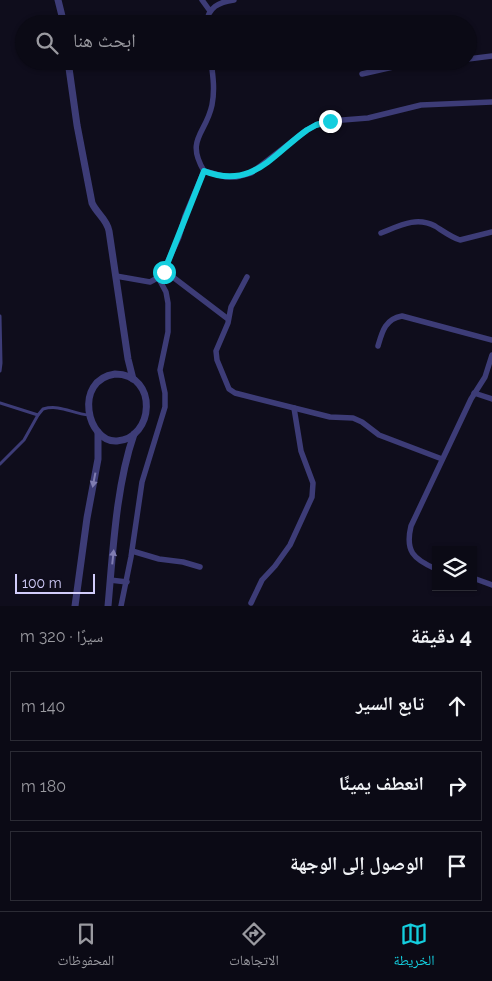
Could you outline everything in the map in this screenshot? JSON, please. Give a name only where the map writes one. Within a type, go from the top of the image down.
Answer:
[{"type":"street","points":[[58,0],[62,15]]},
{"type":"street","points":[[202,0],[210,11]]},
{"type":"street","points":[[209,15],[210,11],[221,2],[234,0]]},
{"type":"street","points":[[477,58],[492,56]]},
{"type":"street","points":[[69,70],[77,126],[90,194],[95,209],[108,227],[128,359],[133,379],[144,392],[147,403],[145,417],[134,433],[126,439],[115,441],[108,439],[98,432]]},
{"type":"street","points":[[116,276],[147,282],[159,278],[164,272],[204,171],[198,158],[196,147],[197,139],[206,123],[212,105],[214,84],[212,70]]},
{"type":"street","points":[[362,74],[380,70]]},
{"type":"street","points":[[204,171],[226,177],[236,177],[251,173],[307,130],[330,121],[368,118],[421,105],[492,102]]},
{"type":"street","points":[[381,233],[416,221],[429,223],[460,240],[492,232]]},
{"type":"street","points":[[164,272],[228,319]]},
{"type":"street","points":[[247,277],[231,307],[217,346],[216,354],[227,387],[232,392],[330,417],[353,418],[362,422],[379,435],[442,459]]},
{"type":"street","points":[[120,606],[127,582],[142,482],[165,407],[165,393],[160,370],[168,332],[168,304],[166,292],[159,278]]},
{"type":"street","points":[[378,346],[386,324],[391,319],[402,316],[492,340]]},
{"type":"street","points":[[432,567],[414,557],[409,548],[408,539],[413,521],[474,393],[488,371],[492,355]]},
{"type":"street","points":[[75,606],[87,518],[98,459],[98,432],[90,415],[89,400],[93,386],[103,378],[118,374],[125,367],[128,359]]},
{"type":"street","points":[[118,374],[133,379]]},
{"type":"street","points":[[474,393],[492,399]]},
{"type":"street","points":[[250,603],[262,580],[281,559],[290,545],[312,497],[313,483],[301,451],[294,408]]},
{"type":"street","points":[[108,606],[125,466],[134,433]]},
{"type":"street","points":[[132,551],[159,559],[183,562],[200,568]]},
{"type":"street","points":[[477,579],[492,585]]},
{"type":"street","points":[[110,580],[127,582]]},
{"type":"lane","points":[[0,316],[0,371]]},
{"type":"lane","points":[[0,403],[38,415]]},
{"type":"lane","points":[[0,464],[24,440],[43,409],[63,408],[80,414],[90,415]]},
{"type":"route","points":[[164,272],[204,171],[226,177],[246,175],[256,171],[307,130],[330,121]]}]
